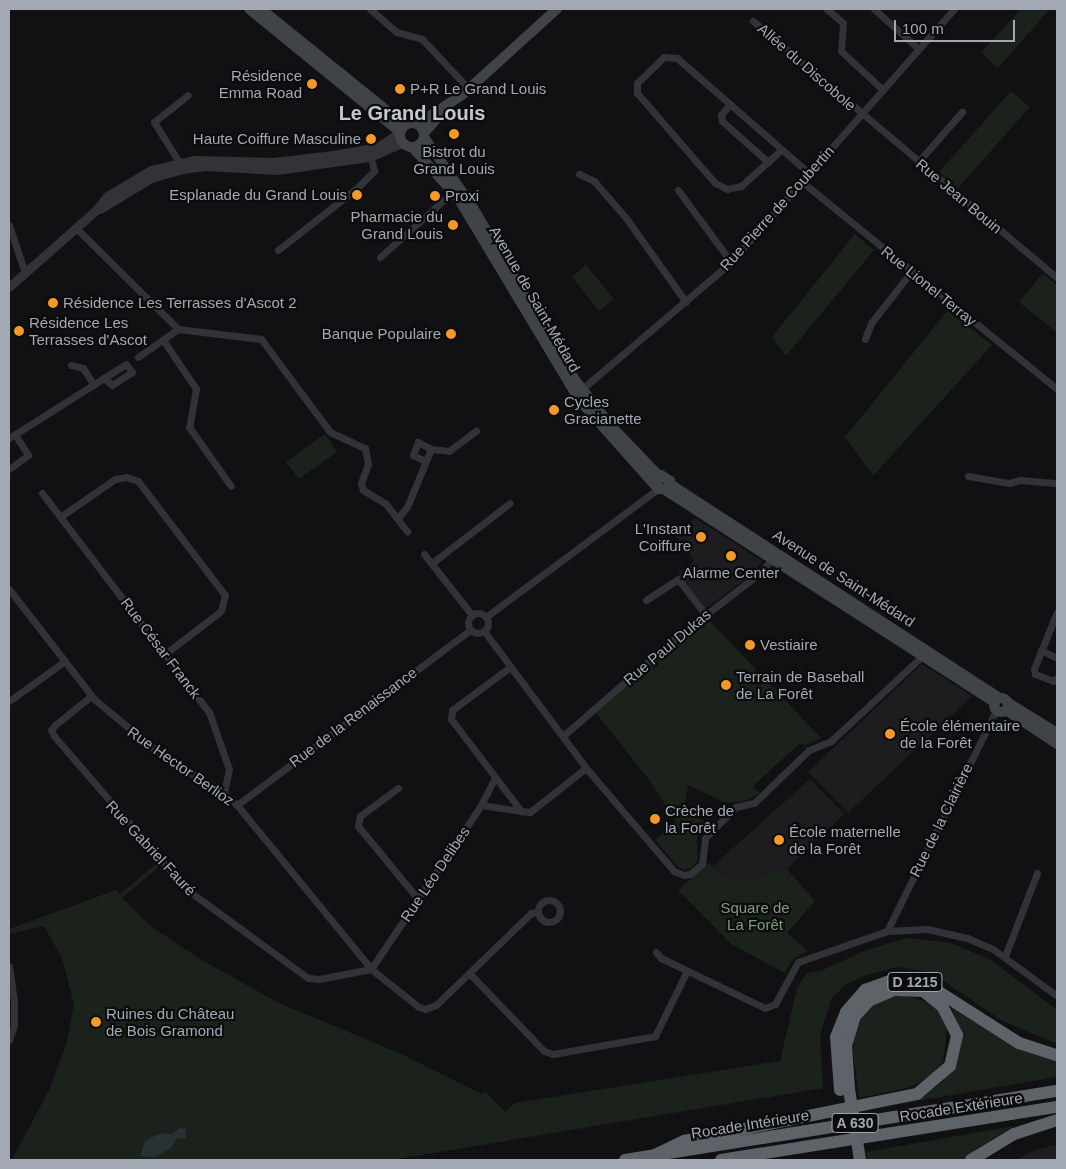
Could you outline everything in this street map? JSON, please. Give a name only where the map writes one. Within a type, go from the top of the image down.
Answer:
[{"type":"highway","name":"D 1215","points":[[852,1160],[836,1037],[846,1012],[865,990],[892,980],[925,983],[1019,1043],[1057,1055]]},
{"type":"highway","points":[[653,1156],[684,1141],[917,1094],[950,1066],[957,1035],[943,1007],[923,991],[894,990],[870,1000],[855,1016],[846,1045],[844,1089],[860,1160]]},
{"type":"highway","name":"Rocade Intérieure","points":[[625,1160],[1057,1091]]},
{"type":"highway","name":"Rocade Extérieure","points":[[721,1160],[1057,1107]]},
{"type":"highway","points":[[972,1160],[1014,1134],[1057,1120]]},
{"type":"main road","points":[[249,9],[402,133]]},
{"type":"main road","points":[[262,9],[402,133],[413,148],[420,144],[424,135],[452,103]]},
{"type":"main road","points":[[402,133],[452,103],[557,9]]},
{"type":"main road","name":"Avenue de Saint-Médard","points":[[417,124],[464,192],[578,392]]},
{"type":"main road","name":"Avenue de Saint-Médard","points":[[413,148],[454,190],[578,392],[600,419],[662,485],[925,652],[1057,744]]},
{"type":"main road","name":"Avenue de Saint-Médard","points":[[1001,705],[1057,733]]},
{"type":"street","points":[[370,9],[396,32],[422,39],[469,89]]},
{"type":"street","points":[[827,9],[843,23],[841,51],[883,90]]},
{"type":"street","points":[[874,9],[919,49]]},
{"type":"street","name":"Rue Pierre de Coubertin","points":[[578,392],[731,262],[954,9]]},
{"type":"street","name":"Allée du Discobole","points":[[753,21],[861,114]]},
{"type":"street","points":[[781,150],[742,186],[727,189],[715,183],[637,93],[637,83],[664,57],[671,55],[809,173]]},
{"type":"street","points":[[179,162],[154,122],[188,95]]},
{"type":"street","points":[[730,104],[721,115],[722,121],[768,162]]},
{"type":"street","points":[[918,162],[962,112]]},
{"type":"street","name":"Rue Jean Bouin","points":[[861,114],[1057,278]]},
{"type":"street","points":[[95,211],[151,178],[183,169],[204,166],[277,170],[369,153],[402,133]]},
{"type":"street","points":[[9,286],[122,185],[151,170],[179,162],[213,159],[281,162],[369,153]]},
{"type":"street","points":[[278,250],[358,187],[374,171],[369,153]]},
{"type":"street","points":[[580,174],[594,181],[626,218],[686,302]]},
{"type":"street","name":"Rue Lionel Terray","points":[[801,181],[1057,389]]},
{"type":"street","points":[[380,257],[454,190]]},
{"type":"street","points":[[678,190],[731,262]]},
{"type":"street","points":[[9,225],[25,272]]},
{"type":"street","points":[[76,228],[178,329],[261,339],[330,432],[365,448],[368,464],[361,484],[363,490],[385,503],[407,530]]},
{"type":"street","points":[[865,339],[871,323],[912,272]]},
{"type":"street","points":[[138,357],[178,329]]},
{"type":"street","points":[[163,340],[196,389],[189,427],[231,486]]},
{"type":"street","points":[[71,365],[83,368],[94,385]]},
{"type":"street","points":[[10,465],[28,456],[12,437],[104,378]]},
{"type":"street","points":[[425,461],[413,455],[418,442],[431,448],[449,451],[476,431]]},
{"type":"street","points":[[398,518],[407,507],[431,448]]},
{"type":"street","points":[[968,476],[1009,483],[1020,480],[1057,483]]},
{"type":"street","points":[[60,517],[115,479],[126,477],[138,481],[224,595],[221,611],[166,653]]},
{"type":"street","points":[[486,617],[662,485]]},
{"type":"street","name":"Rue César Franck","points":[[42,493],[166,653],[209,712],[229,769],[224,793]]},
{"type":"street","points":[[432,563],[510,503]]},
{"type":"street","points":[[424,554],[472,615]]},
{"type":"street","name":"Rue Paul Dukas","points":[[563,736],[705,614],[762,572],[774,556]]},
{"type":"street","points":[[646,600],[678,579],[705,614]]},
{"type":"street","name":"Rue Hector Berlioz","points":[[9,588],[91,696],[163,756],[224,793],[237,805],[371,969],[425,1009],[436,1005],[468,972]]},
{"type":"street","points":[[1057,612],[1034,669],[1035,674],[1053,681],[1057,678]]},
{"type":"street","points":[[478,613],[486,617],[488,623],[484,631],[475,633],[470,630],[468,624],[472,615],[478,613]]},
{"type":"street","name":"Rue de la Renaissance","points":[[237,805],[470,630]]},
{"type":"street","points":[[484,631],[586,768],[618,806],[674,871],[690,874],[702,864],[705,838],[719,823],[736,807],[754,803],[810,750],[831,741],[925,652]]},
{"type":"street","points":[[1041,650],[1057,658]]},
{"type":"street","points":[[9,701],[66,661]]},
{"type":"street","points":[[510,667],[452,710],[451,719],[521,812]]},
{"type":"street","name":"Rue Gabriel Fauré","points":[[91,696],[55,724],[51,730],[54,736],[186,889],[308,978],[319,979],[371,969]]},
{"type":"street","name":"Rue de la Clairière","points":[[887,931],[1001,705]]},
{"type":"street","points":[[481,805],[530,812],[586,768]]},
{"type":"street","name":"Rue Léo Delibes","points":[[371,969],[481,805],[495,778]]},
{"type":"street","points":[[398,788],[360,816],[358,826],[418,899]]},
{"type":"street","points":[[1004,956],[1038,873]]},
{"type":"street","points":[[538,912],[531,913],[468,972],[544,1051],[552,1054],[655,1036],[688,971]]},
{"type":"street","points":[[656,952],[688,971],[765,1008],[770,1007],[798,962],[887,931],[928,929],[954,934],[1004,956],[1057,996]]},
{"type":"street","points":[[9,966],[14,1000],[14,1025],[9,1040]]},
{"type":"shaded area","points":[[695,518],[762,561],[754,573],[705,609],[678,573],[694,561],[675,536]]},
{"type":"shaded area","name":"École élémentaire de la Forêt","points":[[922,664],[972,696],[848,813],[808,772]]},
{"type":"shaded area","name":"École maternelle de la Forêt","points":[[810,779],[844,814],[787,869],[750,879],[723,876],[713,866]]},
{"type":"shaded area","points":[[180,1128],[186,1129],[186,1138],[176,1139],[171,1148],[154,1157],[140,1156],[145,1141],[161,1133],[172,1134]]},
{"type":"shaded area","points":[[1057,1145],[1057,1160],[1016,1160],[1036,1149]]},
{"type":"green space","points":[[1021,9],[1050,9],[998,68],[981,53]]},
{"type":"green space","points":[[1011,91],[1030,107],[958,188],[939,172]]},
{"type":"green space","points":[[855,234],[874,250],[786,356],[772,337]]},
{"type":"green space","points":[[586,265],[614,299],[599,311],[572,277]]},
{"type":"green space","points":[[1043,273],[1057,285],[1057,333],[1019,302]]},
{"type":"green space","points":[[948,310],[992,345],[873,476],[845,437]]},
{"type":"green space","points":[[325,434],[337,452],[299,479],[286,462]]},
{"type":"green space","points":[[707,618],[821,738],[805,745],[799,744],[753,786],[760,793],[748,800],[726,803],[688,785],[684,809],[706,823],[706,828],[697,838],[698,860],[691,868],[684,870],[677,866],[655,840],[676,821],[650,781],[596,713]]},
{"type":"green space","name":"Square de La Forêt","points":[[709,863],[723,876],[750,879],[787,869],[815,901],[787,933],[808,951],[793,959],[785,973],[731,944],[678,890]]},
{"type":"green space","points":[[156,864],[159,867],[122,898],[152,927],[200,959],[279,1003],[399,1053],[482,1094],[485,1091],[505,1112],[515,1103],[780,1061],[797,988],[807,973],[821,971],[864,951],[907,938],[951,943],[991,960],[1057,1010],[1057,1044],[1001,1020],[930,972],[897,967],[863,976],[845,985],[831,999],[820,1036],[823,1088],[391,1160],[12,1160],[49,1090],[67,1042],[74,1004],[62,958],[44,926],[9,934],[9,929],[116,890],[120,894]]},
{"type":"green space","points":[[908,996],[927,1002],[940,1013],[947,1029],[943,1061],[931,1076],[911,1087],[859,1098],[853,1051],[855,1032],[862,1017],[874,1005],[890,997]]},
{"type":"green space","points":[[951,1007],[1057,1061],[1057,1077],[899,1104],[926,1094],[942,1082],[953,1069],[960,1052],[962,1035]]},
{"type":"green space","points":[[1014,1126],[978,1148],[963,1160],[868,1160],[866,1152]]},
{"type":"place","name":"Résidence Emma Road","points":[[312,84]]},
{"type":"place","name":"P+R Le Grand Louis","points":[[400,89]]},
{"type":"place","name":"Bistrot du Grand Louis","points":[[454,134]]},
{"type":"place","name":"Haute Coiffure Masculine","points":[[371,139]]},
{"type":"place","name":"Esplanade du Grand Louis","points":[[357,195]]},
{"type":"place","name":"Proxi","points":[[435,196]]},
{"type":"place","name":"Pharmacie du Grand Louis","points":[[453,225]]},
{"type":"place","name":"Résidence Les Terrasses d'Ascot 2","points":[[53,303]]},
{"type":"place","name":"Résidence Les Terrasses d'Ascot","points":[[19,331]]},
{"type":"place","name":"Banque Populaire","points":[[451,334]]},
{"type":"place","name":"Cycles Gracianette","points":[[554,410]]},
{"type":"place","name":"L'Instant Coiffure","points":[[701,537]]},
{"type":"place","name":"Alarme Center","points":[[731,556]]},
{"type":"place","name":"Vestiaire","points":[[750,645]]},
{"type":"place","name":"Terrain de Baseball de La Forêt","points":[[726,685]]},
{"type":"place","name":"École élémentaire de la Forêt","points":[[890,734]]},
{"type":"place","name":"Crèche de la Forêt","points":[[655,819]]},
{"type":"place","name":"École maternelle de la Forêt","points":[[779,840]]},
{"type":"place","name":"Ruines du Château de Bois Gramond","points":[[96,1022]]},
{"type":"district","name":"Le Grand Louis","points":[[412,113]]}]
